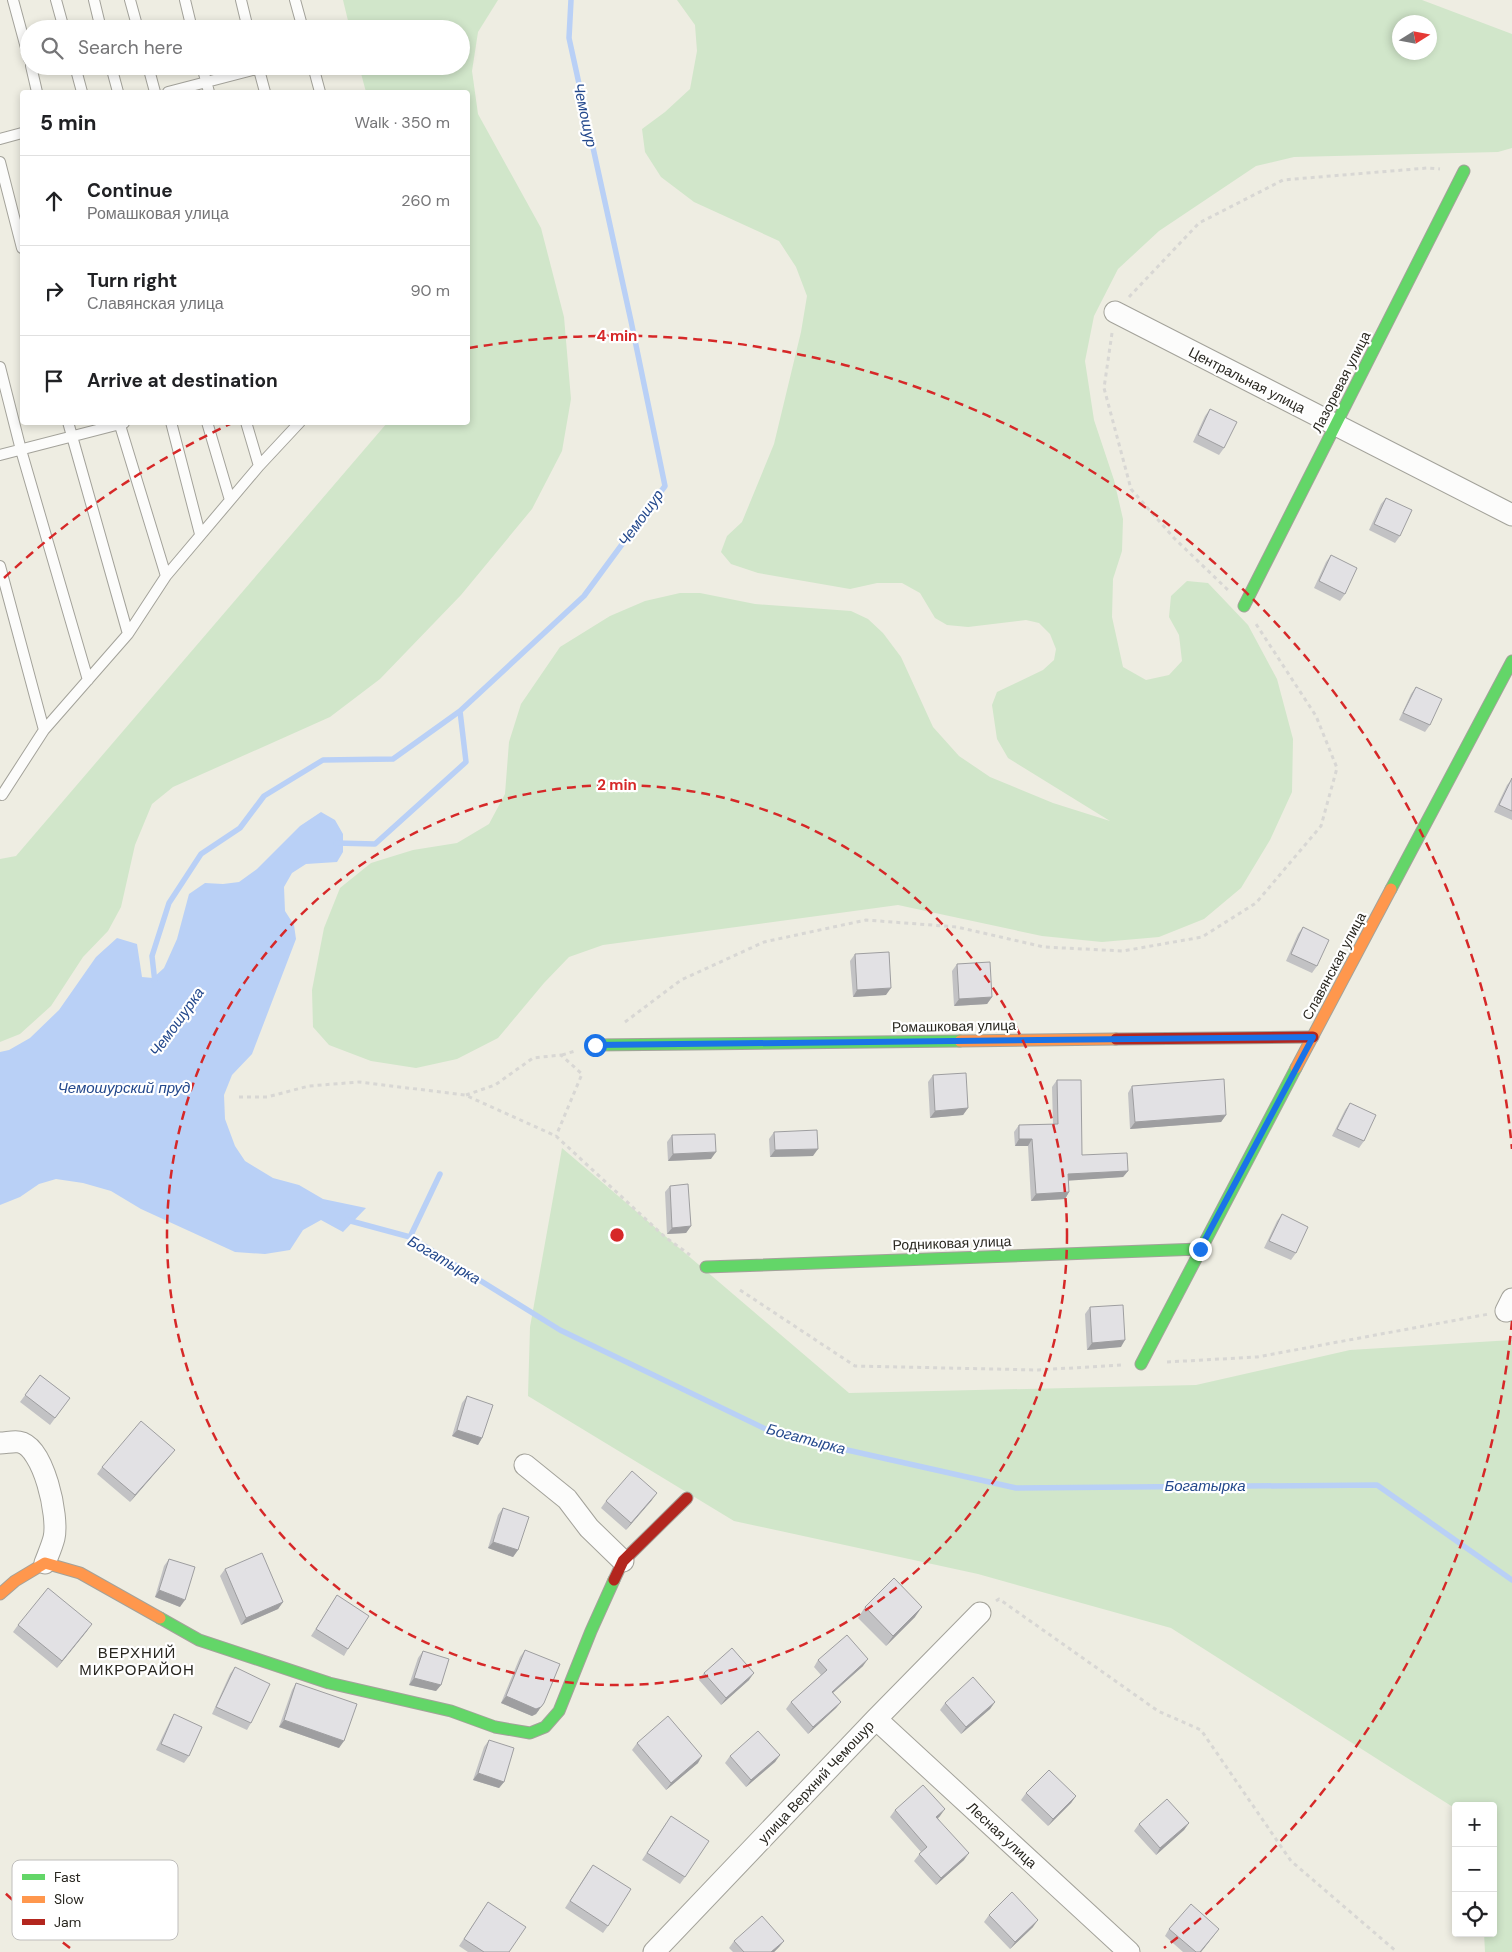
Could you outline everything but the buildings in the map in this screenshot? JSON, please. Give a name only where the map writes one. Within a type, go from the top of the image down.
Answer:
[{"type":"street","name":"Лазоревая улица","points":[[1244,606],[1464,171]]},
{"type":"street","name":"Центральная улица","points":[[1115,312],[1512,515]]},
{"type":"street","name":"Славянская улица","points":[[1141,1364],[1512,661]]},
{"type":"street","name":"Ромашковая улица","points":[[595,1045],[1313,1037]]},
{"type":"street","name":"Родниковая улица","points":[[706,1267],[1200,1249]]},
{"type":"street","points":[[0,1443],[19,1442],[26,1444],[40,1462],[51,1495],[55,1536],[45,1563],[15,1581],[0,1594]]},
{"type":"street","points":[[525,1465],[568,1499],[589,1528],[623,1561]]},
{"type":"street","points":[[45,1563],[80,1573],[199,1640],[329,1684],[452,1711],[495,1727],[530,1733],[545,1727],[559,1711],[623,1561],[688,1498]]},
{"type":"street","name":"улица Верхний Чемошур","points":[[664,1949],[876,1719],[980,1613]]},
{"type":"street","name":"Лесная улица","points":[[876,1719],[1128,1952]]},
{"type":"lane","points":[[13,0],[20,26]]},
{"type":"lane","points":[[56,0],[62,20]]},
{"type":"lane","points":[[94,0],[99,20]]},
{"type":"lane","points":[[130,0],[136,20]]},
{"type":"lane","points":[[184,0],[190,20]]},
{"type":"lane","points":[[241,0],[246,20]]},
{"type":"lane","points":[[295,0],[301,20]]},
{"type":"lane","points":[[33,75],[37,90]]},
{"type":"lane","points":[[77,75],[81,90]]},
{"type":"lane","points":[[113,75],[117,90]]},
{"type":"lane","points":[[150,75],[154,90]]},
{"type":"lane","points":[[184,90],[207,87],[240,75]]},
{"type":"lane","points":[[263,75],[265,90]]},
{"type":"lane","points":[[315,75],[319,90]]},
{"type":"lane","points":[[0,139],[20,134]]},
{"type":"lane","points":[[0,162],[20,240]]},
{"type":"lane","points":[[0,367],[21,450],[88,680]]},
{"type":"lane","points":[[69,425],[128,634]]},
{"type":"lane","points":[[0,455],[113,425]]},
{"type":"lane","points":[[122,425],[166,576]]},
{"type":"lane","points":[[172,425],[200,534]]},
{"type":"lane","points":[[208,425],[230,500]]},
{"type":"lane","points":[[247,425],[259,466]]},
{"type":"lane","points":[[1,793],[44,730],[128,634],[166,576],[259,466],[297,425]]},
{"type":"lane","points":[[0,566],[44,730]]},
{"type":"path","points":[[595,1045],[681,980],[764,942],[866,920],[957,927],[1044,948],[1123,951],[1202,937],[1256,903],[1321,826],[1337,768],[1316,716],[1244,606],[1174,538],[1130,489],[1104,388],[1115,312],[1199,223],[1284,180],[1427,168],[1464,171]]},
{"type":"path","points":[[465,1095],[495,1085],[533,1058],[562,1055],[582,1074],[556,1136]]},
{"type":"path","points":[[980,1613],[999,1599],[1158,1711],[1201,1730],[1290,1861],[1397,1952]]},
{"type":"green space","points":[[343,0],[498,0],[478,32],[472,71],[478,114],[541,228],[564,317],[571,399],[562,451],[532,509],[461,595],[380,679],[330,717],[173,787],[152,804],[135,845],[121,907],[108,931],[83,957],[51,1006],[20,1034],[0,1042],[0,859],[16,856],[385,425],[470,425],[470,90],[365,90],[361,75],[470,75],[470,20],[348,20]]},
{"type":"green space","points":[[677,0],[1422,0],[1512,34],[1512,148],[1498,152],[1294,157],[1256,166],[1159,231],[1118,269],[1094,316],[1085,361],[1094,420],[1114,480],[1123,519],[1122,551],[1113,579],[1112,617],[1123,667],[1146,680],[1169,675],[1182,661],[1179,635],[1169,617],[1171,596],[1187,581],[1208,583],[1248,625],[1277,679],[1293,739],[1292,792],[1270,840],[1241,888],[1204,919],[1159,937],[1102,942],[1042,936],[898,905],[603,945],[569,957],[544,983],[498,1038],[457,1059],[416,1068],[371,1061],[329,1045],[313,1027],[312,990],[324,928],[340,888],[371,863],[413,850],[457,843],[489,824],[505,794],[509,742],[521,704],[560,647],[610,616],[645,601],[680,593],[700,593],[755,604],[851,611],[868,619],[883,633],[901,657],[933,727],[959,756],[990,777],[1053,803],[1110,821],[1008,758],[997,739],[992,705],[997,692],[1043,670],[1054,660],[1056,649],[1050,634],[1039,623],[1026,620],[968,627],[947,625],[935,618],[920,593],[902,583],[877,583],[850,589],[758,573],[731,564],[721,552],[727,536],[742,522],[774,444],[801,332],[807,296],[796,267],[779,241],[694,202],[661,177],[645,152],[642,129],[665,112],[690,89],[697,51],[695,25]]},
{"type":"green space","points":[[562,1148],[849,1393],[1196,1385],[1350,1350],[1512,1340],[1512,1952],[1485,1952],[1484,1937],[1497,1937],[1497,1802],[1452,1802],[1452,1806],[1171,1628],[978,1574],[734,1521],[528,1396],[530,1327]]},
{"type":"water","name":"Чемошурский пруд","points":[[321,812],[335,820],[343,834],[343,852],[337,862],[306,864],[292,873],[284,887],[285,911],[294,925],[296,939],[252,1054],[232,1075],[224,1095],[225,1119],[235,1146],[245,1161],[273,1178],[299,1185],[323,1199],[366,1208],[343,1232],[321,1220],[303,1230],[290,1250],[265,1254],[235,1252],[141,1209],[111,1191],[83,1183],[56,1179],[39,1184],[20,1197],[0,1205],[0,1052],[9,1050],[30,1038],[59,1010],[96,957],[117,938],[137,944],[142,977],[153,978],[164,968],[177,939],[189,894],[205,883],[223,884],[239,882],[257,869],[300,826]]},
{"type":"waterway","name":"Чемошур","points":[[336,843],[375,844],[466,762],[460,711],[584,596],[665,486],[569,38],[571,0]]},
{"type":"waterway","points":[[155,983],[152,956],[169,903],[201,854],[240,828],[264,796],[323,760],[393,759],[460,711]]},
{"type":"waterway","points":[[410,1237],[440,1174]]},
{"type":"waterway","name":"Богатырка","points":[[347,1220],[410,1237],[560,1330],[776,1434],[1016,1488],[1377,1485],[1512,1580]]},
{"type":"traffic: fast","points":[[1244,606],[1464,171]]},
{"type":"traffic: fast","points":[[1391,889],[1512,661]]},
{"type":"traffic: fast","points":[[595,1045],[960,1041]]},
{"type":"traffic: fast","points":[[1141,1364],[1296,1068]]},
{"type":"traffic: fast","points":[[706,1267],[1200,1249]]},
{"type":"traffic: fast","points":[[160,1618],[199,1640],[329,1683],[451,1711],[495,1727],[530,1733],[545,1727],[559,1711],[614,1580]]},
{"type":"traffic: slow","points":[[1296,1068],[1391,889]]},
{"type":"traffic: slow","points":[[960,1041],[1116,1039]]},
{"type":"traffic: slow","points":[[0,1594],[15,1581],[45,1563],[80,1573],[160,1618]]},
{"type":"traffic: jam","points":[[1116,1039],[1313,1037]]},
{"type":"traffic: jam","points":[[614,1580],[623,1561],[687,1498]]},
{"type":"district","name":"ВЕРХНИЙ МИКРОРАЙОН","points":[[137,1662]]},
{"type":"route","points":[[595,1045],[1313,1037],[1200,1249]]},
{"type":"water label","name":"Чемошурка","points":[[177,1022]]}]
